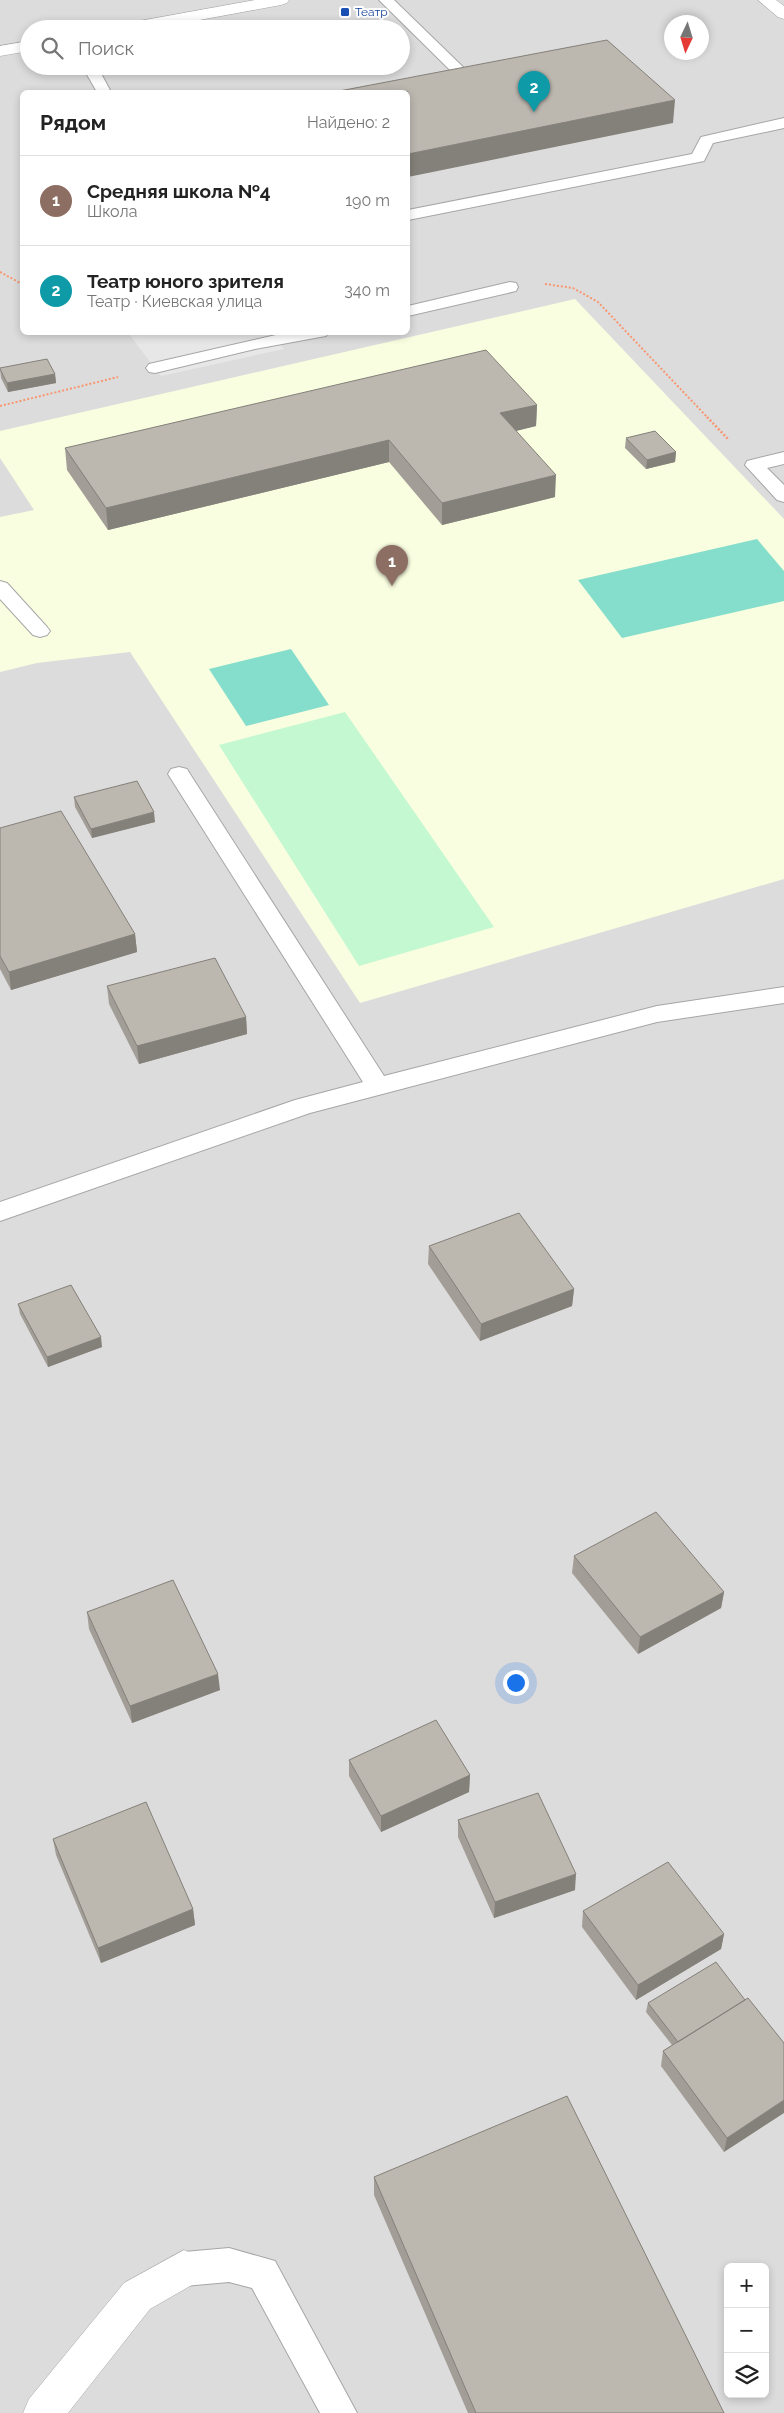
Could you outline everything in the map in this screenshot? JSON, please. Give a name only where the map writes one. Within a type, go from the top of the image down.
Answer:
[{"type":"street","points":[[172,20],[281,0]]},
{"type":"street","points":[[766,0],[784,14]]},
{"type":"street","points":[[0,51],[20,48]]},
{"type":"street","points":[[43,2413],[137,2296],[184,2269]]},
{"type":"lane","points":[[386,0],[406,20]]},
{"type":"lane","points":[[410,24],[458,72]]},
{"type":"lane","points":[[94,75],[103,90]]},
{"type":"lane","points":[[410,215],[698,158],[707,140],[784,123]]},
{"type":"lane","points":[[410,311],[510,287]]},
{"type":"lane","points":[[155,368],[251,338],[286,335]]},
{"type":"lane","points":[[754,465],[784,458]]},
{"type":"lane","points":[[754,465],[784,496]]},
{"type":"lane","points":[[0,587],[40,631]]},
{"type":"lane","points":[[179,774],[378,1086]]},
{"type":"lane","points":[[0,1212],[304,1106],[657,1014],[784,995]]},
{"type":"lane","points":[[184,2269],[229,2265],[263,2273],[339,2413]]},
{"type":"path","points":[[0,272],[20,283]]},
{"type":"path","points":[[510,287],[564,285],[584,292],[598,302],[754,465]]},
{"type":"path","points":[[0,406],[155,368]]},
{"type":"shaded area","points":[[0,0],[784,0],[784,2413],[0,2413]]},
{"type":"shaded area","points":[[575,299],[784,519],[784,879],[360,1003],[130,652],[37,663],[0,672],[0,517],[34,510],[0,458],[0,431]]},
{"type":"shaded area","points":[[130,335],[272,335],[284,349],[161,376]]},
{"type":"shaded area","points":[[757,539],[784,571],[784,601],[622,638],[578,580]]},
{"type":"shaded area","points":[[291,649],[329,705],[246,726],[209,669]]},
{"type":"green space","points":[[345,712],[494,927],[359,966],[219,745]]},
{"type":"building","points":[[607,40],[675,100],[410,154],[410,90],[344,90]]},
{"type":"building","points":[[486,350],[537,405],[500,413],[556,475],[442,503],[389,440],[106,508],[65,448]]},
{"type":"building","points":[[47,359],[55,374],[7,383],[0,369],[0,368]]},
{"type":"building","points":[[655,431],[676,452],[647,460],[626,438]]},
{"type":"building","points":[[137,781],[154,812],[91,829],[74,797]]},
{"type":"building","points":[[61,811],[135,934],[9,972],[0,956],[0,828]]},
{"type":"building","points":[[215,958],[246,1017],[137,1046],[107,986]]},
{"type":"building","points":[[519,1213],[574,1289],[481,1324],[429,1246]]},
{"type":"building","points":[[71,1285],[101,1337],[47,1357],[18,1304]]},
{"type":"building","points":[[656,1512],[724,1592],[640,1637],[574,1556]]},
{"type":"building","points":[[173,1580],[218,1674],[130,1706],[87,1612]]},
{"type":"building","points":[[436,1720],[470,1775],[381,1816],[349,1760]]},
{"type":"building","points":[[538,1793],[576,1874],[495,1902],[458,1820]]},
{"type":"building","points":[[146,1802],[193,1909],[98,1948],[53,1839]]},
{"type":"building","points":[[668,1862],[724,1934],[638,1985],[583,1911]]},
{"type":"building","points":[[716,1962],[745,2000],[678,2042],[648,2003]]},
{"type":"building","points":[[748,1998],[784,2043],[784,2100],[727,2138],[663,2051]]},
{"type":"building","points":[[567,2096],[724,2413],[476,2413],[374,2177]]},
{"type":"place","name":"Театр","points":[[345,12]]},
{"type":"place","name":"Театр юного зрителя","points":[[534,112]]},
{"type":"place","name":"Средняя школа №4","points":[[392,586]]}]
